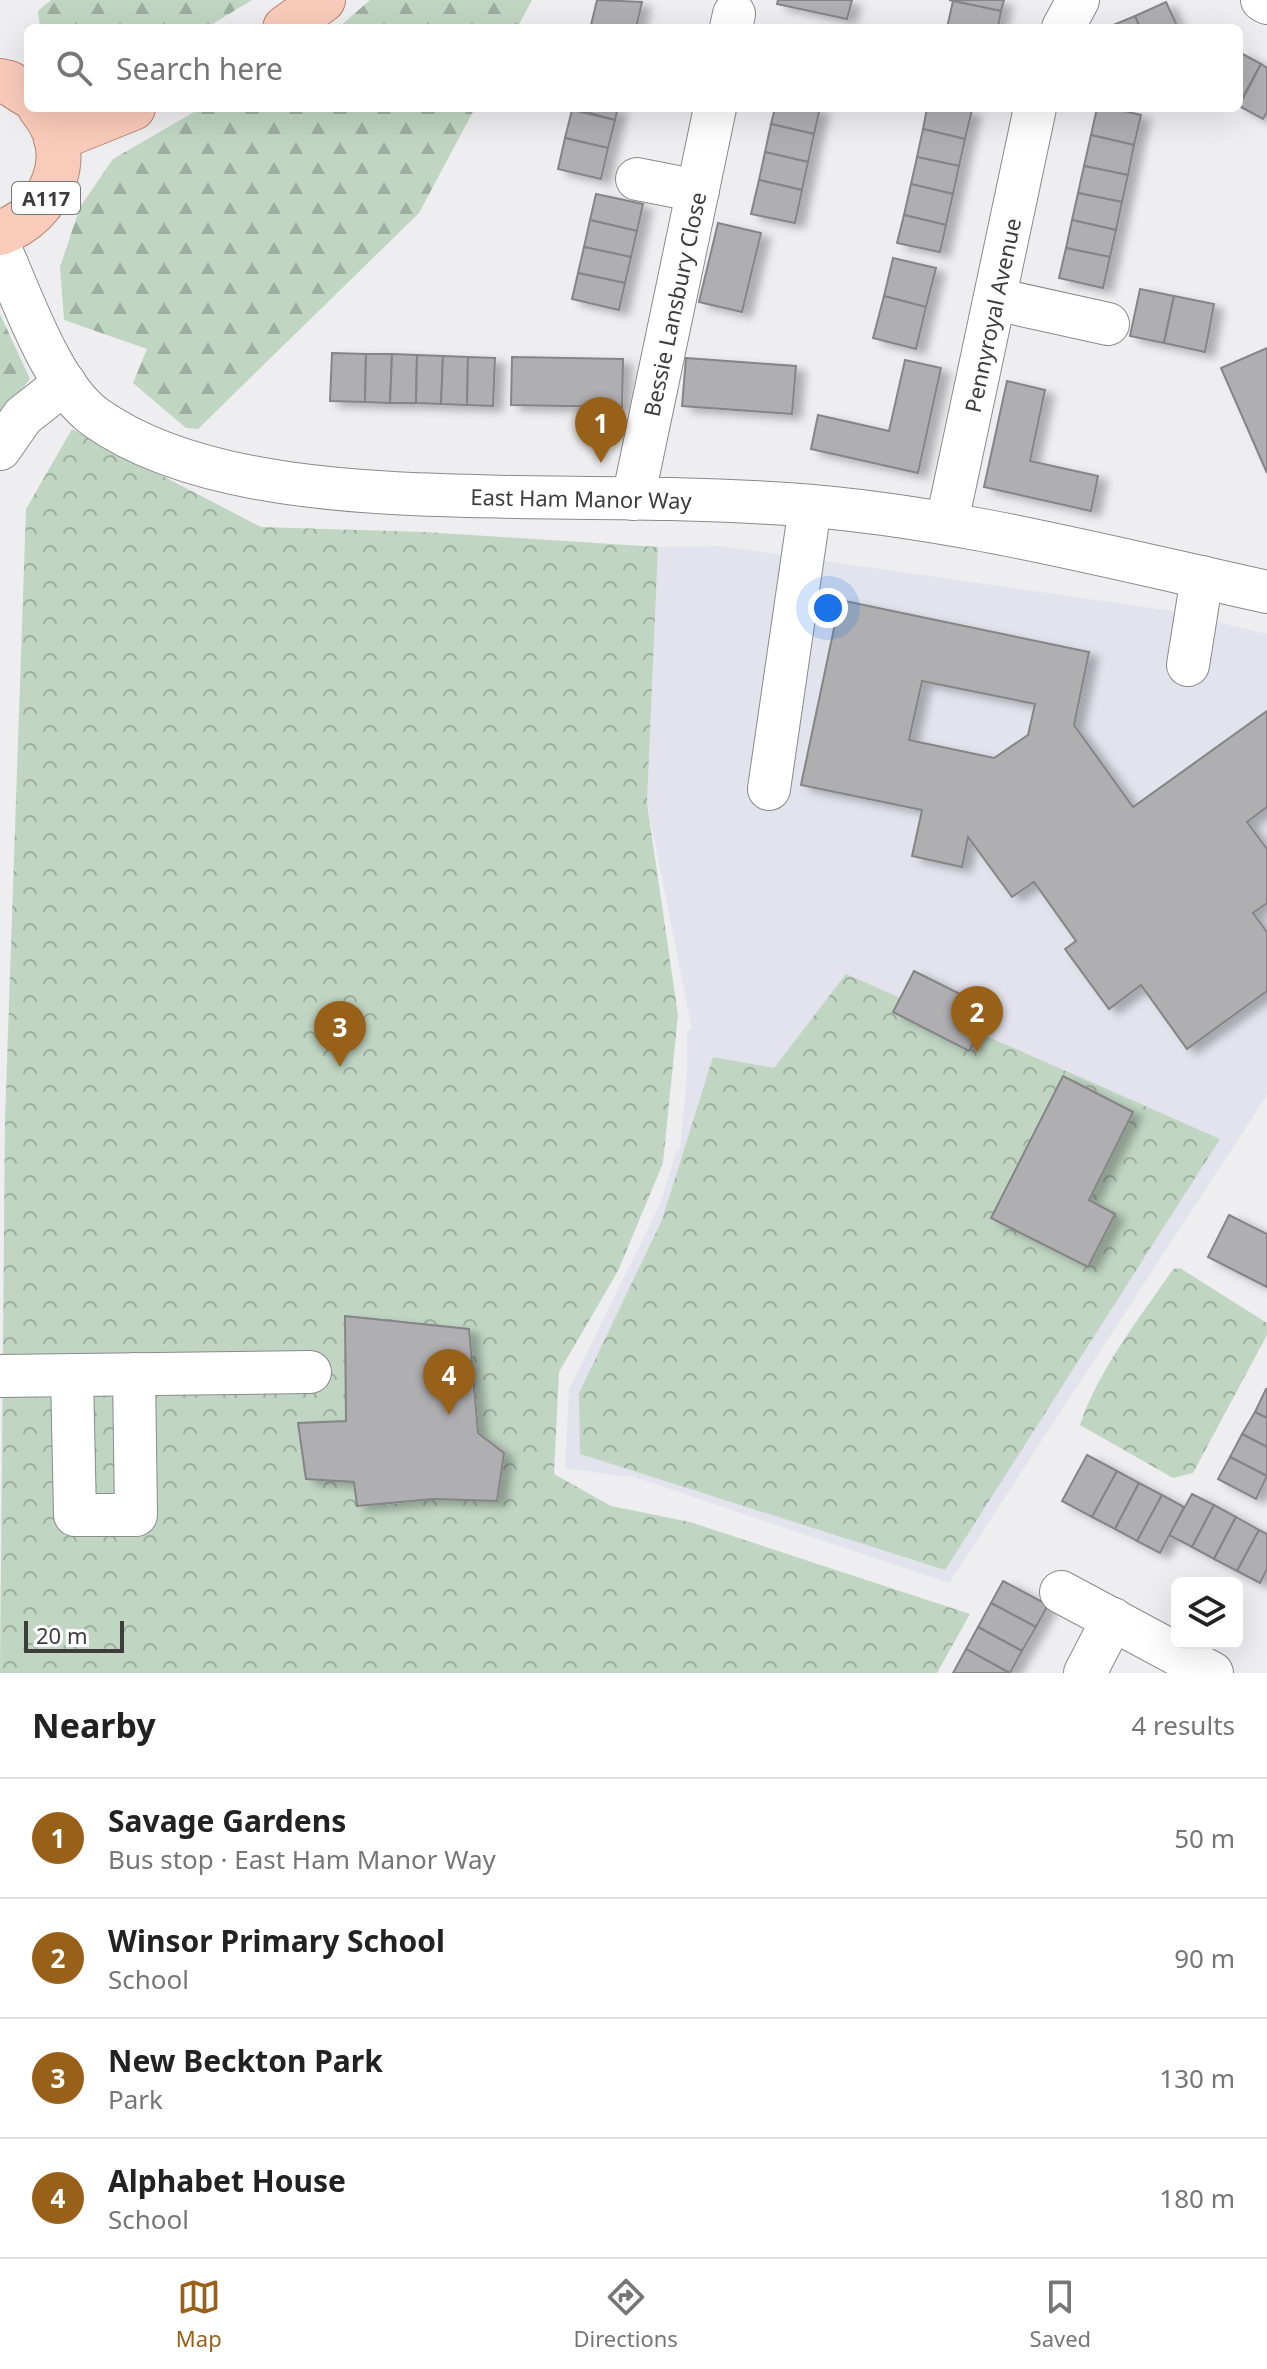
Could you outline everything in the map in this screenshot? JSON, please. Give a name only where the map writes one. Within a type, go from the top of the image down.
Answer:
[{"type":"main road","points":[[290,24],[323,0]]},
{"type":"main road","points":[[0,81],[24,92]]},
{"type":"main road","name":"A117","points":[[0,233],[18,227],[38,211],[52,189],[58,165],[48,124],[112,112]]},
{"type":"street","points":[[1065,24],[1078,0]]},
{"type":"street","name":"Bessie Lansbury Close","points":[[633,499],[714,112]]},
{"type":"street","name":"Pennyroyal Avenue","points":[[947,522],[1034,112]]},
{"type":"street","points":[[637,179],[698,191]]},
{"type":"street","name":"East Ham Manor Way","points":[[0,248],[48,355],[65,383],[93,415],[153,450],[212,467],[354,492],[810,507],[947,522],[1267,592]]},
{"type":"street","points":[[995,299],[1108,324]]},
{"type":"street","points":[[0,449],[23,416],[65,383]]},
{"type":"street","points":[[769,789],[810,507]]},
{"type":"street","points":[[1188,665],[1202,577]]},
{"type":"street","points":[[0,1376],[310,1372]]},
{"type":"street","points":[[72,1375],[75,1515],[136,1515],[134,1374]]},
{"type":"street","points":[[1061,1592],[1212,1673]]},
{"type":"street","points":[[1085,1673],[1113,1619]]},
{"type":"shaded area","points":[[721,546],[1172,611],[1267,634],[1267,1095],[949,1583],[628,1475],[565,1468],[569,1389],[660,1204],[677,1149],[680,1149],[687,1073],[687,1031],[692,1030],[647,803],[658,547]]},
{"type":"green space","points":[[51,0],[252,0],[213,24],[40,24],[38,11]]},
{"type":"green space","points":[[370,0],[532,0],[519,24],[343,24]]},
{"type":"green space","points":[[194,112],[473,112],[419,213],[198,429],[186,428],[133,383],[147,349],[64,320],[60,267],[80,207],[113,159]]},
{"type":"green space","points":[[0,314],[30,379],[0,417]]},
{"type":"green space","points":[[72,429],[261,527],[425,532],[658,547],[647,803],[678,1015],[663,1163],[618,1271],[559,1372],[554,1474],[611,1506],[690,1522],[970,1614],[937,1673],[0,1673],[5,1119],[26,509]]},
{"type":"green space","points":[[846,974],[1220,1139],[945,1570],[580,1454],[579,1393],[662,1220],[713,1057],[774,1068]]},
{"type":"green space","points":[[1180,1268],[1267,1323],[1267,1335],[1193,1473],[1173,1478],[1080,1425],[1098,1383],[1121,1344],[1173,1269]]},
{"type":"building","points":[[597,0],[642,2],[637,24],[591,24]]},
{"type":"building","points":[[778,0],[852,0],[847,19],[777,4]]},
{"type":"building","points":[[949,0],[1004,0],[1001,11]]},
{"type":"building","points":[[953,1],[1001,11],[999,24],[948,24]]},
{"type":"building","points":[[1166,2],[1176,24],[1138,24],[1135,16]]},
{"type":"building","points":[[1135,16],[1138,24],[1116,24]]},
{"type":"building","points":[[1243,54],[1261,64],[1243,97]]},
{"type":"building","points":[[1261,64],[1267,68],[1267,112],[1263,119],[1243,108],[1243,98]]},
{"type":"building","points":[[572,112],[615,120],[608,148],[565,138]]},
{"type":"building","points":[[586,112],[617,112],[615,120]]},
{"type":"building","points":[[774,112],[819,112],[814,134],[771,124]]},
{"type":"building","points":[[926,112],[972,112],[965,139],[923,129]]},
{"type":"building","points":[[1096,112],[1141,115],[1134,145],[1091,135]]},
{"type":"building","points":[[771,124],[814,134],[808,162],[765,152]]},
{"type":"building","points":[[923,129],[965,139],[959,166],[917,157]]},
{"type":"building","points":[[1091,135],[1134,145],[1128,175],[1084,166]]},
{"type":"building","points":[[565,138],[608,148],[601,179],[558,169]]},
{"type":"building","points":[[765,152],[808,162],[802,190],[759,180]]},
{"type":"building","points":[[917,157],[959,166],[953,194],[911,184]]},
{"type":"building","points":[[1084,166],[1128,175],[1122,202],[1078,193]]},
{"type":"building","points":[[759,180],[802,190],[795,223],[751,214]]},
{"type":"building","points":[[911,184],[953,194],[946,225],[904,215]]},
{"type":"building","points":[[1078,193],[1122,202],[1116,230],[1072,220]]},
{"type":"building","points":[[596,194],[643,204],[637,231],[590,220]]},
{"type":"building","points":[[904,215],[946,225],[940,252],[897,243]]},
{"type":"building","points":[[590,220],[637,231],[631,257],[584,247]]},
{"type":"building","points":[[1072,220],[1116,230],[1110,257],[1066,248]]},
{"type":"building","points":[[718,223],[761,233],[742,312],[699,302]]},
{"type":"building","points":[[584,247],[631,257],[625,283],[578,273]]},
{"type":"building","points":[[1066,248],[1110,257],[1103,288],[1059,278]]},
{"type":"building","points":[[893,258],[936,268],[926,307],[884,296]]},
{"type":"building","points":[[578,273],[625,283],[619,310],[572,299]]},
{"type":"building","points":[[1140,289],[1174,296],[1164,343],[1130,336]]},
{"type":"building","points":[[884,296],[926,307],[916,349],[873,338]]},
{"type":"building","points":[[1174,296],[1214,304],[1205,352],[1164,343]]},
{"type":"building","points":[[1267,348],[1267,473],[1221,368]]},
{"type":"building","points":[[332,353],[366,354],[365,402],[330,401]]},
{"type":"building","points":[[366,354],[392,354],[390,403],[365,402]]},
{"type":"building","points":[[392,354],[417,355],[416,403],[390,403]]},
{"type":"building","points":[[417,355],[443,356],[441,404],[416,403]]},
{"type":"building","points":[[443,356],[468,357],[467,405],[441,404]]},
{"type":"building","points":[[468,357],[495,358],[493,406],[467,405]]},
{"type":"building","points":[[512,357],[623,359],[622,407],[511,405]]},
{"type":"building","points":[[686,358],[796,366],[792,414],[682,406]]},
{"type":"building","points":[[905,360],[941,368],[918,473],[811,449],[818,415],[889,431]]},
{"type":"building","points":[[1007,381],[1045,390],[1030,461],[1098,476],[1091,511],[984,487]]},
{"type":"building","points":[[840,600],[1089,652],[1074,725],[1133,807],[1267,711],[1267,807],[1247,822],[1267,849],[1267,903],[1253,913],[1267,932],[1267,991],[1187,1049],[1141,985],[1109,1009],[1065,949],[1076,941],[1034,882],[1012,897],[968,837],[962,867],[912,856],[922,810],[801,785]],"holes":[[[922,681],[1035,704],[1028,735],[994,758],[909,740]]]},
{"type":"building","points":[[914,971],[990,1009],[969,1051],[893,1012]]},
{"type":"building","points":[[1063,1076],[1133,1112],[1089,1200],[1115,1214],[1088,1267],[991,1218]]},
{"type":"building","points":[[1229,1215],[1267,1234],[1267,1287],[1208,1257]]},
{"type":"building","points":[[345,1316],[469,1329],[478,1433],[504,1453],[497,1501],[433,1499],[357,1506],[354,1482],[306,1479],[298,1423],[346,1421]]},
{"type":"building","points":[[1267,1389],[1267,1418],[1255,1412]]},
{"type":"building","points":[[1255,1412],[1267,1418],[1267,1447],[1242,1434]]},
{"type":"building","points":[[1242,1434],[1267,1447],[1267,1476],[1230,1457]]},
{"type":"building","points":[[1087,1455],[1117,1471],[1092,1517],[1062,1501]]},
{"type":"building","points":[[1230,1457],[1267,1476],[1256,1499],[1218,1479]]},
{"type":"building","points":[[1117,1471],[1139,1483],[1115,1529],[1092,1517]]},
{"type":"building","points":[[1139,1483],[1162,1495],[1137,1541],[1115,1529]]},
{"type":"building","points":[[1192,1494],[1214,1505],[1192,1547],[1169,1535]]},
{"type":"building","points":[[1162,1495],[1184,1507],[1160,1553],[1137,1541]]},
{"type":"building","points":[[1214,1505],[1236,1517],[1214,1559],[1192,1547]]},
{"type":"building","points":[[1236,1517],[1259,1530],[1237,1571],[1214,1559]]},
{"type":"building","points":[[1259,1530],[1267,1534],[1267,1569],[1260,1583],[1237,1571]]},
{"type":"building","points":[[1003,1581],[1048,1605],[1036,1627],[991,1603]]},
{"type":"building","points":[[991,1603],[1036,1627],[1022,1651],[978,1627]]},
{"type":"building","points":[[978,1627],[1022,1651],[1010,1673],[966,1649]]},
{"type":"building","points":[[966,1649],[1009,1673],[953,1673]]},
{"type":"place","name":"Savage Gardens","points":[[601,463]]},
{"type":"place","name":"Winsor Primary School","points":[[977,1052]]},
{"type":"place","name":"New Beckton Park","points":[[340,1067]]},
{"type":"place","name":"Alphabet House","points":[[449,1415]]}]
